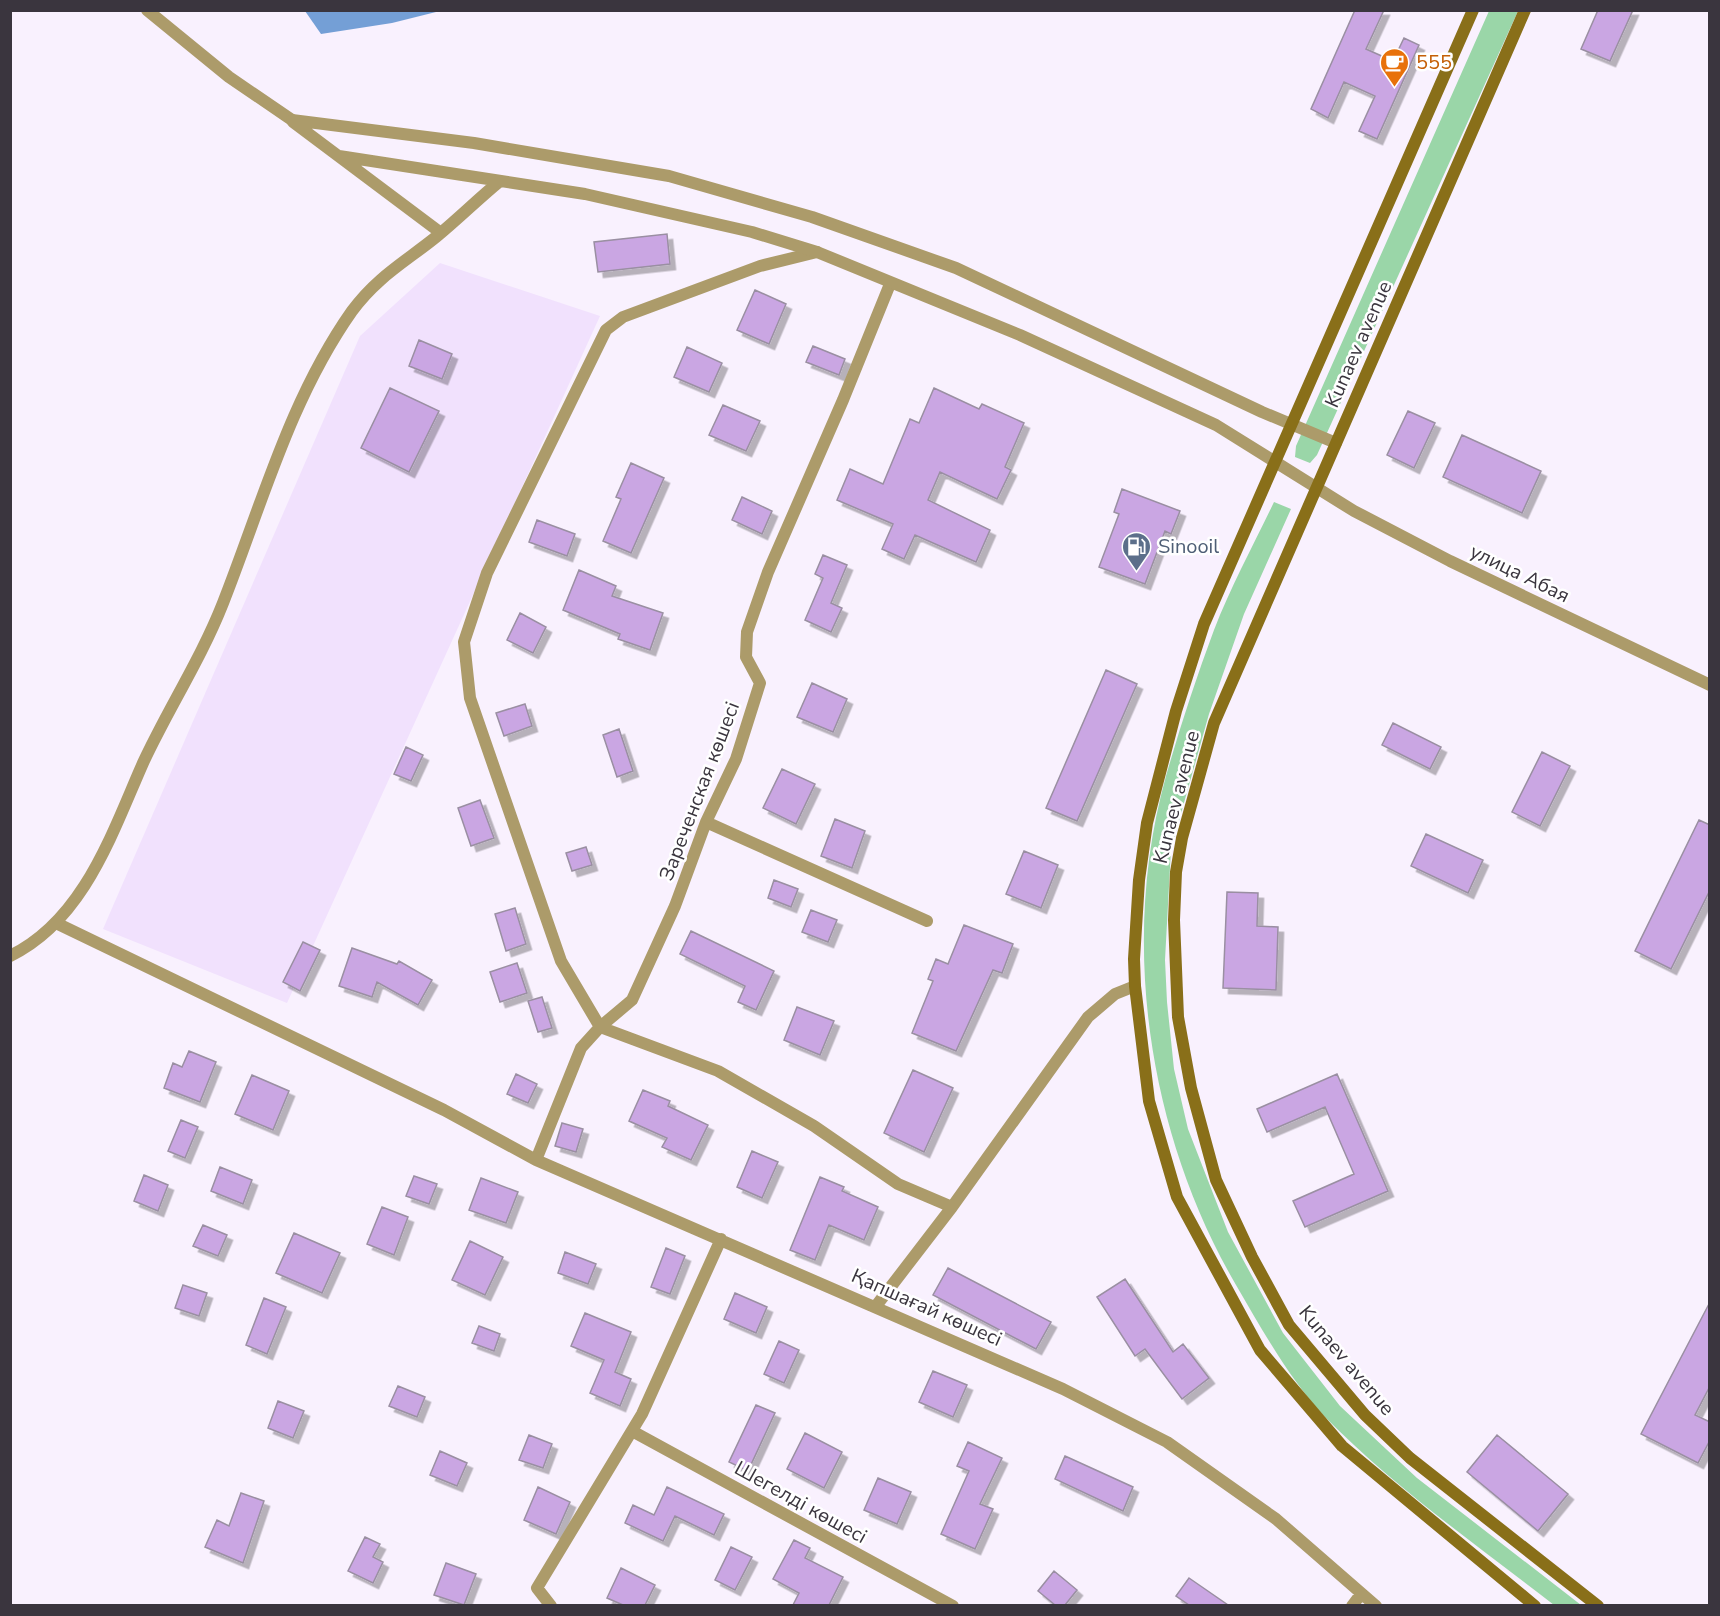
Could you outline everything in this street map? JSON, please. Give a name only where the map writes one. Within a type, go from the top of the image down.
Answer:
[{"type":"main road","name":"Kunaev avenue","points":[[1473,10],[1204,624],[1159,770],[1147,823],[1139,880],[1135,986],[1149,1101],[1177,1197],[1260,1350],[1342,1446],[1535,1605]]},
{"type":"main road","name":"Kunaev avenue","points":[[1526,10],[1214,723],[1182,838],[1176,872],[1174,920],[1178,1017],[1191,1088],[1216,1180],[1252,1257],[1289,1325],[1365,1415],[1410,1458],[1598,1605]]},
{"type":"street","points":[[147,10],[229,77],[291,120],[441,233]]},
{"type":"street","points":[[291,120],[474,143],[669,176],[812,217],[956,268],[1336,444]]},
{"type":"street","name":"улица Абая","points":[[339,156],[622,202],[742,230],[817,252],[890,284],[1020,335],[1216,426],[1354,511],[1450,561],[1710,685]]},
{"type":"street","points":[[10,956],[35,943],[56,923],[82,890],[110,841],[144,760],[222,606],[279,453],[308,387],[353,311],[386,273],[441,233],[500,181]]},
{"type":"street","points":[[817,252],[760,266],[623,317],[606,330],[487,573],[464,642],[470,698],[561,961],[600,1027],[718,1071],[814,1126],[898,1184],[952,1207]]},
{"type":"street","name":"Зареченская көшесі","points":[[536,1160],[581,1048],[600,1027],[632,1000],[675,906],[706,822],[736,759],[760,683],[746,657],[747,632],[768,572],[843,400],[890,284]]},
{"type":"street","points":[[706,822],[927,921]]},
{"type":"street","name":"Қапшағай көшесі","points":[[56,923],[444,1110],[536,1160],[1064,1389],[1167,1442],[1276,1519],[1376,1605]]},
{"type":"street","points":[[876,1306],[952,1207],[1088,1017],[1115,994],[1135,986]]},
{"type":"street","points":[[551,1605],[537,1588],[642,1414],[721,1239]]},
{"type":"street","name":"Шегелді көшесі","points":[[632,1431],[953,1605]]},
{"type":"street","points":[[1352,1605],[1361,1594]]},
{"type":"shaded area","points":[[440,263],[600,316],[287,1003],[103,929],[360,336]]},
{"type":"green space","points":[[1489,11],[1518,11],[1317,455],[1310,463],[1295,457],[1296,446]]},
{"type":"green space","points":[[1274,502],[1291,509],[1244,614],[1209,714],[1171,849],[1165,960],[1167,1002],[1174,1069],[1188,1129],[1228,1232],[1283,1333],[1340,1406],[1417,1478],[1581,1605],[1554,1605],[1408,1492],[1352,1443],[1313,1404],[1266,1336],[1206,1227],[1182,1166],[1163,1102],[1151,1037],[1145,971],[1145,905],[1152,840],[1166,776],[1207,648],[1228,597]]},
{"type":"water","points":[[305,11],[440,11],[392,23],[321,34]]},
{"type":"building","points":[[1355,10],[1384,10],[1366,49],[1393,61],[1404,38],[1419,45],[1377,139],[1359,131],[1375,96],[1344,82],[1328,118],[1311,109]]},
{"type":"building","points":[[1598,10],[1633,10],[1610,61],[1581,49]]},
{"type":"building","points":[[667,234],[670,264],[598,272],[594,242]]},
{"type":"building","points":[[755,290],[786,304],[769,344],[737,330]]},
{"type":"building","points":[[419,340],[452,354],[442,379],[409,366]]},
{"type":"building","points":[[813,346],[845,359],[839,375],[806,362]]},
{"type":"building","points":[[687,347],[722,363],[709,392],[674,377]]},
{"type":"building","points":[[390,388],[439,411],[409,472],[361,448]]},
{"type":"building","points":[[934,388],[979,409],[982,404],[1024,423],[1005,467],[1011,470],[997,499],[940,472],[928,500],[990,530],[976,562],[915,535],[904,559],[882,549],[893,524],[837,500],[850,469],[883,484],[910,419],[919,423]]},
{"type":"building","points":[[723,405],[760,421],[746,451],[709,435]]},
{"type":"building","points":[[1408,411],[1435,423],[1414,468],[1387,455]]},
{"type":"building","points":[[1462,435],[1541,471],[1522,513],[1443,477]]},
{"type":"building","points":[[631,463],[664,478],[631,553],[603,541],[621,499],[616,497]]},
{"type":"building","points":[[1122,489],[1180,511],[1171,534],[1165,531],[1145,584],[1099,567],[1119,514],[1114,512]]},
{"type":"building","points":[[742,497],[772,511],[762,534],[732,520]]},
{"type":"building","points":[[537,520],[575,534],[567,556],[529,542]]},
{"type":"building","points":[[823,555],[847,565],[831,603],[842,608],[831,632],[805,620],[823,578],[815,574]]},
{"type":"building","points":[[579,570],[616,586],[612,596],[663,613],[650,650],[618,639],[620,634],[563,610]]},
{"type":"building","points":[[520,613],[546,627],[533,653],[507,640]]},
{"type":"building","points":[[1106,670],[1137,684],[1077,821],[1046,808]]},
{"type":"building","points":[[812,683],[847,699],[833,732],[797,717]]},
{"type":"building","points":[[525,704],[532,726],[504,736],[496,713]]},
{"type":"building","points":[[1393,723],[1441,747],[1430,769],[1382,745]]},
{"type":"building","points":[[619,729],[633,771],[617,777],[603,735]]},
{"type":"building","points":[[406,747],[423,755],[411,781],[394,774]]},
{"type":"building","points":[[1542,752],[1570,766],[1540,826],[1512,812]]},
{"type":"building","points":[[782,769],[815,784],[796,824],[763,808]]},
{"type":"building","points":[[480,800],[494,838],[471,846],[458,808]]},
{"type":"building","points":[[835,819],[865,831],[852,868],[821,856]]},
{"type":"building","points":[[1699,820],[1710,825],[1710,890],[1671,969],[1635,951]]},
{"type":"building","points":[[1426,834],[1483,860],[1468,893],[1411,866]]},
{"type":"building","points":[[586,847],[592,865],[572,871],[566,853]]},
{"type":"building","points":[[1024,851],[1058,865],[1041,908],[1006,894]]},
{"type":"building","points":[[774,880],[798,889],[791,907],[768,898]]},
{"type":"building","points":[[1227,892],[1258,893],[1257,926],[1278,927],[1276,990],[1223,988]]},
{"type":"building","points":[[515,908],[526,944],[506,951],[495,914]]},
{"type":"building","points":[[811,910],[837,920],[828,942],[802,932]]},
{"type":"building","points":[[964,925],[1013,944],[1002,973],[993,970],[956,1051],[912,1033],[933,981],[928,979],[936,959],[948,964]]},
{"type":"building","points":[[691,931],[774,971],[756,1010],[738,1002],[745,986],[680,954]]},
{"type":"building","points":[[303,942],[320,950],[300,991],[283,982]]},
{"type":"building","points":[[352,948],[397,964],[399,961],[432,980],[418,1005],[377,982],[372,997],[339,986]]},
{"type":"building","points":[[517,963],[527,993],[500,1002],[490,972]]},
{"type":"building","points":[[542,997],[552,1028],[538,1032],[528,1001]]},
{"type":"building","points":[[797,1007],[834,1021],[820,1055],[784,1040]]},
{"type":"building","points":[[189,1051],[216,1062],[200,1102],[164,1088],[173,1063],[182,1067]]},
{"type":"building","points":[[913,1070],[953,1088],[924,1152],[884,1133]]},
{"type":"building","points":[[516,1074],[537,1084],[528,1103],[507,1094]]},
{"type":"building","points":[[1337,1074],[1388,1191],[1305,1227],[1293,1201],[1354,1174],[1325,1107],[1267,1132],[1257,1109]]},
{"type":"building","points":[[252,1075],[289,1091],[273,1130],[235,1114]]},
{"type":"building","points":[[643,1090],[670,1101],[668,1106],[708,1125],[691,1160],[662,1147],[667,1138],[629,1121]]},
{"type":"building","points":[[181,1120],[198,1127],[185,1158],[168,1151]]},
{"type":"building","points":[[562,1123],[583,1129],[576,1152],[555,1146]]},
{"type":"building","points":[[752,1151],[778,1162],[762,1198],[737,1187]]},
{"type":"building","points":[[220,1167],[252,1180],[243,1204],[211,1191]]},
{"type":"building","points":[[144,1175],[168,1185],[158,1211],[134,1201]]},
{"type":"building","points":[[414,1176],[437,1184],[429,1204],[406,1196]]},
{"type":"building","points":[[820,1177],[844,1187],[842,1191],[878,1207],[864,1240],[829,1225],[815,1260],[790,1250]]},
{"type":"building","points":[[481,1178],[518,1192],[506,1223],[469,1210]]},
{"type":"building","points":[[382,1207],[408,1217],[394,1255],[367,1244]]},
{"type":"building","points":[[203,1225],[227,1235],[218,1256],[193,1246]]},
{"type":"building","points":[[294,1233],[340,1253],[322,1293],[276,1273]]},
{"type":"building","points":[[470,1241],[503,1257],[485,1295],[452,1280]]},
{"type":"building","points":[[666,1248],[685,1256],[670,1294],[651,1287]]},
{"type":"building","points":[[565,1252],[596,1264],[588,1284],[558,1273]]},
{"type":"building","points":[[948,1268],[1051,1322],[1036,1349],[933,1295]]},
{"type":"building","points":[[1125,1279],[1173,1352],[1183,1344],[1209,1378],[1182,1399],[1145,1349],[1135,1356],[1097,1297]]},
{"type":"building","points":[[183,1285],[207,1293],[199,1316],[175,1308]]},
{"type":"building","points":[[735,1293],[767,1307],[756,1333],[724,1319]]},
{"type":"building","points":[[264,1298],[286,1307],[267,1354],[246,1345]]},
{"type":"building","points":[[1710,1302],[1710,1386],[1695,1415],[1710,1422],[1710,1440],[1698,1463],[1641,1434]]},
{"type":"building","points":[[585,1313],[631,1332],[615,1372],[631,1379],[620,1406],[590,1393],[604,1360],[571,1346]]},
{"type":"building","points":[[479,1326],[500,1334],[494,1351],[472,1343]]},
{"type":"building","points":[[779,1341],[799,1350],[784,1383],[764,1374]]},
{"type":"building","points":[[933,1371],[967,1385],[953,1417],[919,1402]]},
{"type":"building","points":[[398,1386],[425,1397],[417,1417],[389,1406]]},
{"type":"building","points":[[278,1401],[304,1411],[293,1438],[268,1428]]},
{"type":"building","points":[[756,1405],[775,1413],[748,1471],[729,1462]]},
{"type":"building","points":[[805,1433],[842,1452],[824,1488],[787,1469]]},
{"type":"building","points":[[529,1435],[552,1444],[543,1468],[519,1460]]},
{"type":"building","points":[[1497,1435],[1568,1494],[1538,1531],[1467,1472]]},
{"type":"building","points":[[968,1442],[1002,1458],[980,1504],[993,1509],[975,1549],[941,1534],[969,1471],[957,1466]]},
{"type":"building","points":[[440,1451],[467,1463],[457,1486],[430,1475]]},
{"type":"building","points":[[1065,1456],[1133,1487],[1123,1511],[1055,1479]]},
{"type":"building","points":[[878,1478],[911,1492],[897,1524],[864,1510]]},
{"type":"building","points":[[538,1487],[570,1502],[556,1534],[524,1520]]},
{"type":"building","points":[[667,1487],[724,1514],[714,1535],[675,1516],[663,1541],[625,1523],[633,1505],[654,1515]]},
{"type":"building","points":[[241,1493],[264,1501],[243,1563],[205,1547],[217,1520],[229,1526]]},
{"type":"building","points":[[365,1537],[380,1544],[373,1557],[383,1562],[373,1583],[348,1571]]},
{"type":"building","points":[[794,1540],[810,1548],[805,1558],[843,1577],[829,1605],[793,1605],[799,1593],[773,1579]]},
{"type":"building","points":[[731,1547],[752,1557],[735,1590],[715,1580]]},
{"type":"building","points":[[446,1563],[476,1574],[464,1605],[434,1595]]},
{"type":"building","points":[[621,1568],[655,1585],[645,1605],[623,1605],[607,1598]]},
{"type":"building","points":[[1054,1571],[1077,1590],[1065,1605],[1055,1605],[1038,1591]]},
{"type":"building","points":[[1189,1578],[1228,1605],[1189,1605],[1176,1596]]},
{"type":"place","name":"555","points":[[1395,88]]},
{"type":"place","name":"Sinooil","points":[[1137,572]]}]
